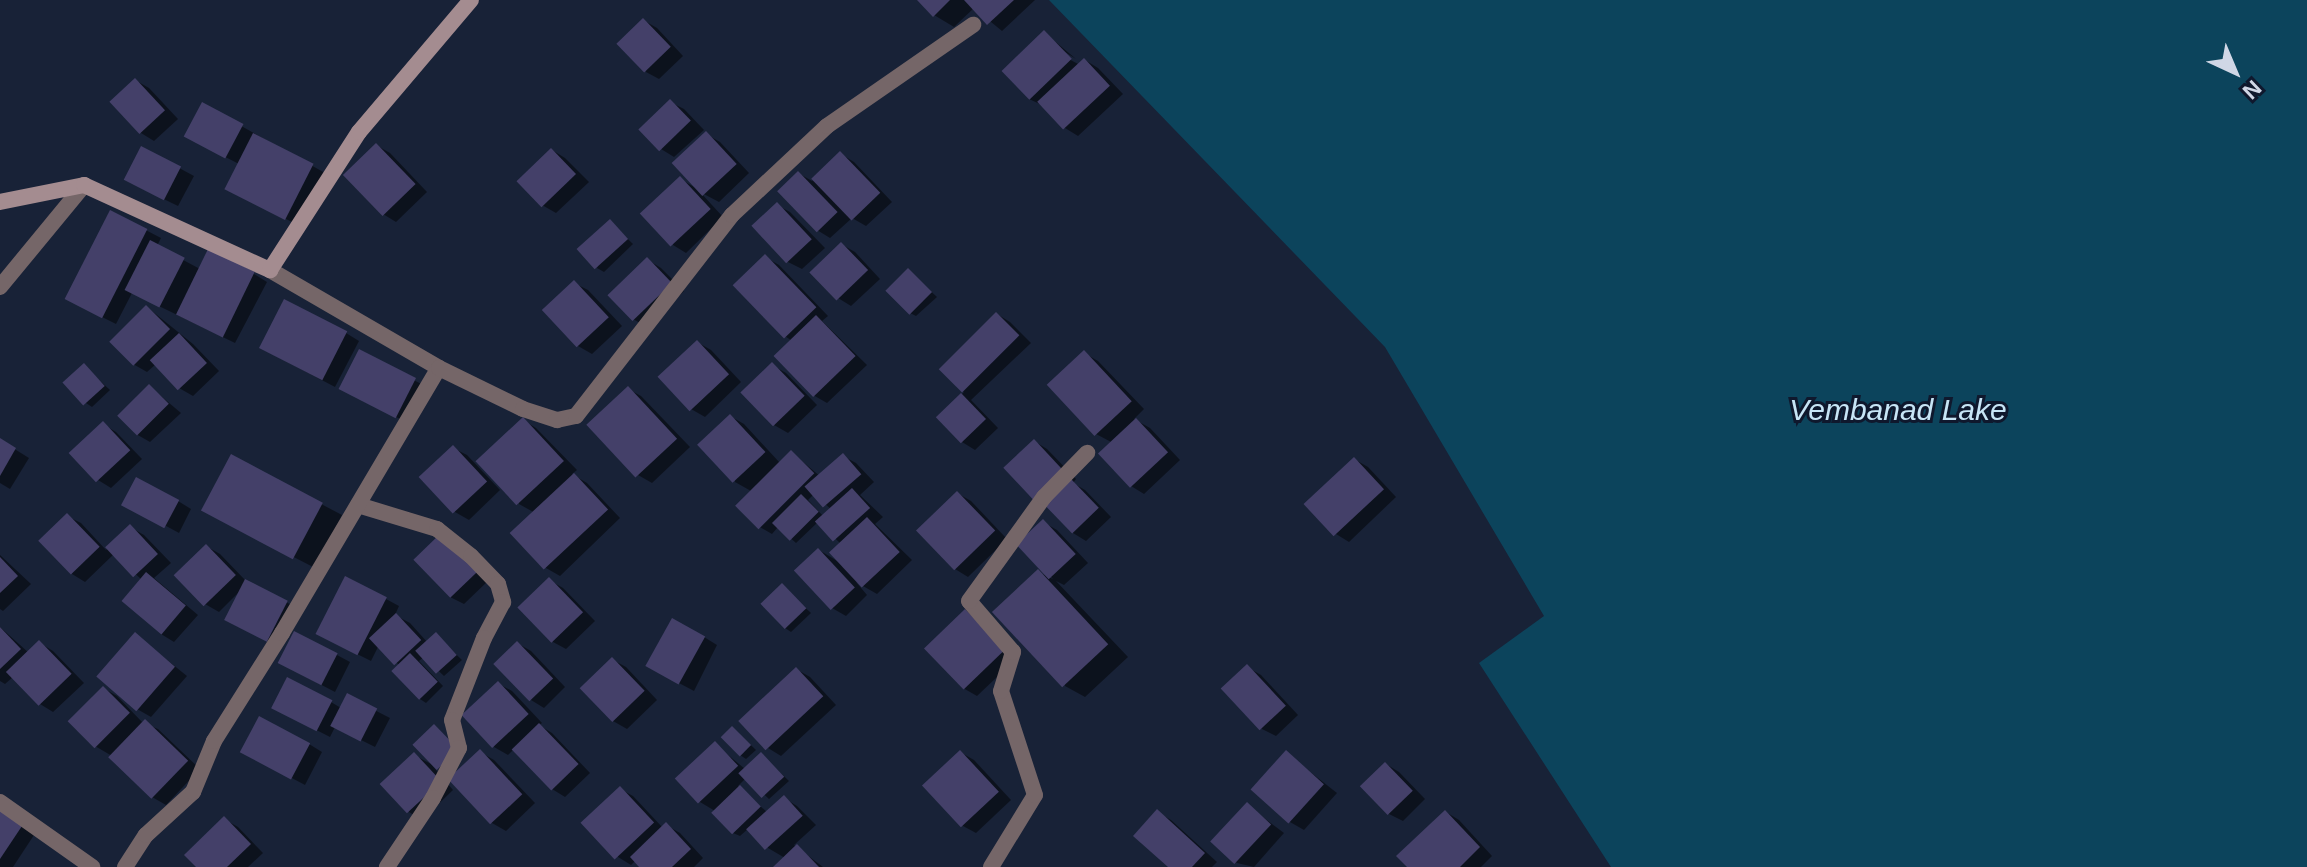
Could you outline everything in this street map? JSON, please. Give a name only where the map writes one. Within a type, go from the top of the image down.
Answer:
[{"type":"main road","points":[[0,202],[84,185],[270,270],[359,132],[471,0]]},
{"type":"street","points":[[270,270],[439,368],[523,409],[557,420],[576,416],[732,215],[827,126],[973,25]]},
{"type":"street","points":[[0,287],[84,185]]},
{"type":"street","points":[[125,867],[146,835],[193,792],[214,741],[439,368]]},
{"type":"street","points":[[991,867],[1035,795],[1001,691],[1013,652],[969,601],[1044,497],[1087,453]]},
{"type":"street","points":[[358,505],[437,529],[498,584],[503,602],[484,638],[452,720],[459,748],[433,798],[387,867]]},
{"type":"street","points":[[0,802],[92,867]]},
{"type":"water","name":"Vembanad Lake","points":[[1049,0],[2307,0],[2307,867],[1611,867],[1479,663],[1544,616],[1385,347]]},
{"type":"building","points":[[917,0],[950,0],[933,17]]},
{"type":"building","points":[[964,0],[1014,0],[987,25]]},
{"type":"building","points":[[643,18],[671,47],[644,72],[616,44]]},
{"type":"building","points":[[1044,30],[1072,59],[1029,100],[1002,71]]},
{"type":"building","points":[[1084,58],[1110,86],[1063,129],[1037,102]]},
{"type":"building","points":[[135,78],[165,110],[139,134],[109,102]]},
{"type":"building","points":[[670,99],[691,121],[659,151],[638,130]]},
{"type":"building","points":[[202,102],[243,124],[225,159],[184,136]]},
{"type":"building","points":[[706,131],[737,164],[702,196],[672,163]]},
{"type":"building","points":[[253,133],[314,164],[285,220],[224,189]]},
{"type":"building","points":[[376,143],[416,184],[383,216],[343,175]]},
{"type":"building","points":[[141,146],[181,166],[164,200],[124,180]]},
{"type":"building","points":[[551,148],[576,174],[541,207],[516,181]]},
{"type":"building","points":[[840,151],[880,193],[852,221],[811,179]]},
{"type":"building","points":[[798,171],[838,212],[817,232],[777,191]]},
{"type":"building","points":[[680,176],[711,209],[670,246],[640,214]]},
{"type":"building","points":[[777,202],[812,239],[786,263],[751,226]]},
{"type":"building","points":[[110,210],[147,229],[102,318],[65,299]]},
{"type":"building","points":[[610,219],[628,239],[595,269],[577,249]]},
{"type":"building","points":[[150,240],[185,258],[159,308],[125,290]]},
{"type":"building","points":[[841,242],[868,270],[836,301],[809,273]]},
{"type":"building","points":[[208,249],[255,272],[223,337],[176,315]]},
{"type":"building","points":[[765,254],[816,307],[784,338],[733,285]]},
{"type":"building","points":[[647,257],[672,283],[632,321],[607,295]]},
{"type":"building","points":[[908,268],[932,292],[909,315],[885,291]]},
{"type":"building","points":[[574,280],[609,317],[577,347],[542,310]]},
{"type":"building","points":[[284,299],[347,331],[322,380],[259,348]]},
{"type":"building","points":[[146,305],[170,329],[133,366],[109,342]]},
{"type":"building","points":[[996,312],[1019,335],[962,393],[939,369]]},
{"type":"building","points":[[816,315],[856,356],[813,397],[774,356]]},
{"type":"building","points":[[179,333],[207,363],[178,390],[150,360]]},
{"type":"building","points":[[697,340],[729,374],[690,411],[658,377]]},
{"type":"building","points":[[359,349],[416,378],[396,418],[339,389]]},
{"type":"building","points":[[1084,350],[1132,401],[1094,436],[1047,385]]},
{"type":"building","points":[[772,362],[805,396],[773,426],[740,393]]},
{"type":"building","points":[[84,363],[105,386],[83,405],[62,382]]},
{"type":"building","points":[[149,384],[169,404],[137,436],[117,416]]},
{"type":"building","points":[[628,386],[677,439],[635,478],[586,425]]},
{"type":"building","points":[[961,393],[986,419],[961,443],[936,417]]},
{"type":"building","points":[[730,414],[765,452],[733,483],[697,445]]},
{"type":"building","points":[[523,417],[564,461],[516,505],[475,461]]},
{"type":"building","points":[[1136,418],[1168,452],[1130,488],[1098,453]]},
{"type":"building","points":[[103,421],[130,450],[96,482],[69,453]]},
{"type":"building","points":[[0,438],[16,448],[0,476]]},
{"type":"building","points":[[1034,439],[1064,471],[1033,500],[1003,468]]},
{"type":"building","points":[[453,445],[487,482],[453,514],[419,477]]},
{"type":"building","points":[[791,450],[814,473],[758,529],[735,506]]},
{"type":"building","points":[[843,453],[861,474],[823,508],[805,486]]},
{"type":"building","points":[[231,454],[323,503],[293,559],[201,511]]},
{"type":"building","points":[[1354,457],[1384,489],[1334,536],[1304,504]]},
{"type":"building","points":[[574,473],[608,510],[544,570],[510,533]]},
{"type":"building","points":[[136,477],[179,500],[164,528],[121,505]]},
{"type":"building","points":[[1071,479],[1099,508],[1072,533],[1044,505]]},
{"type":"building","points":[[852,488],[870,508],[833,542],[815,521]]},
{"type":"building","points":[[957,491],[995,531],[954,570],[916,531]]},
{"type":"building","points":[[801,494],[819,512],[790,541],[772,523]]},
{"type":"building","points":[[67,513],[100,547],[71,575],[38,541]]},
{"type":"building","points":[[867,517],[900,552],[862,588],[829,552]]},
{"type":"building","points":[[1043,519],[1076,554],[1049,579],[1016,544]]},
{"type":"building","points":[[130,524],[158,554],[133,577],[105,547]]},
{"type":"building","points":[[440,534],[477,572],[450,598],[413,560]]},
{"type":"building","points":[[206,544],[236,575],[204,606],[174,575]]},
{"type":"building","points":[[818,548],[855,587],[831,610],[794,571]]},
{"type":"building","points":[[0,557],[18,576],[0,593]]},
{"type":"building","points":[[1038,569],[1108,644],[1062,687],[992,612]]},
{"type":"building","points":[[146,572],[186,605],[161,635],[122,601]]},
{"type":"building","points":[[345,576],[387,597],[357,655],[315,634]]},
{"type":"building","points":[[549,577],[583,612],[551,643],[517,608]]},
{"type":"building","points":[[245,579],[288,601],[267,642],[224,620]]},
{"type":"building","points":[[782,583],[806,608],[785,629],[760,604]]},
{"type":"building","points":[[965,609],[1005,650],[964,690],[924,649]]},
{"type":"building","points":[[396,613],[421,640],[394,665],[369,638]]},
{"type":"building","points":[[672,618],[705,636],[679,685],[645,666]]},
{"type":"building","points":[[0,627],[21,649],[0,669]]},
{"type":"building","points":[[294,631],[338,653],[321,685],[278,663]]},
{"type":"building","points":[[135,632],[175,667],[136,711],[96,677]]},
{"type":"building","points":[[436,632],[457,655],[436,674],[415,651]]},
{"type":"building","points":[[39,640],[72,674],[39,706],[6,672]]},
{"type":"building","points":[[517,641],[553,678],[529,701],[493,664]]},
{"type":"building","points":[[410,653],[438,682],[419,700],[391,671]]},
{"type":"building","points":[[612,657],[645,691],[612,722],[580,688]]},
{"type":"building","points":[[1247,664],[1286,706],[1260,730],[1221,689]]},
{"type":"building","points":[[796,667],[823,696],[766,750],[738,721]]},
{"type":"building","points":[[287,677],[332,700],[317,731],[271,708]]},
{"type":"building","points":[[498,681],[529,714],[492,748],[461,715]]},
{"type":"building","points":[[103,686],[130,713],[95,748],[68,721]]},
{"type":"building","points":[[347,693],[377,708],[360,741],[330,726]]},
{"type":"building","points":[[259,716],[310,743],[291,779],[240,752]]},
{"type":"building","points":[[145,719],[188,761],[151,799],[108,757]]},
{"type":"building","points":[[539,723],[579,764],[551,790],[512,749]]},
{"type":"building","points":[[434,724],[458,749],[437,770],[412,745]]},
{"type":"building","points":[[732,726],[751,745],[740,756],[721,737]]},
{"type":"building","points":[[715,741],[738,766],[698,803],[675,779]]},
{"type":"building","points":[[480,749],[522,794],[490,824],[448,779]]},
{"type":"building","points":[[960,750],[999,792],[961,827],[922,785]]},
{"type":"building","points":[[1286,750],[1324,784],[1288,824],[1251,789]]},
{"type":"building","points":[[414,752],[441,781],[407,813],[380,784]]},
{"type":"building","points":[[761,752],[784,777],[762,798],[738,773]]},
{"type":"building","points":[[1385,762],[1413,791],[1388,815],[1360,786]]},
{"type":"building","points":[[740,785],[761,807],[732,834],[711,813]]},
{"type":"building","points":[[620,786],[654,823],[615,859],[581,823]]},
{"type":"building","points":[[784,795],[803,816],[765,850],[746,829]]},
{"type":"building","points":[[1247,802],[1271,825],[1234,864],[1210,841]]},
{"type":"building","points":[[0,807],[24,823],[0,859]]},
{"type":"building","points":[[1157,809],[1205,853],[1192,867],[1168,867],[1133,836]]},
{"type":"building","points":[[1445,810],[1480,847],[1460,867],[1407,867],[1396,856]]},
{"type":"building","points":[[224,816],[251,844],[227,867],[196,867],[184,855]]},
{"type":"building","points":[[666,822],[691,849],[672,867],[639,867],[630,857]]},
{"type":"building","points":[[797,844],[819,867],[773,867]]}]
